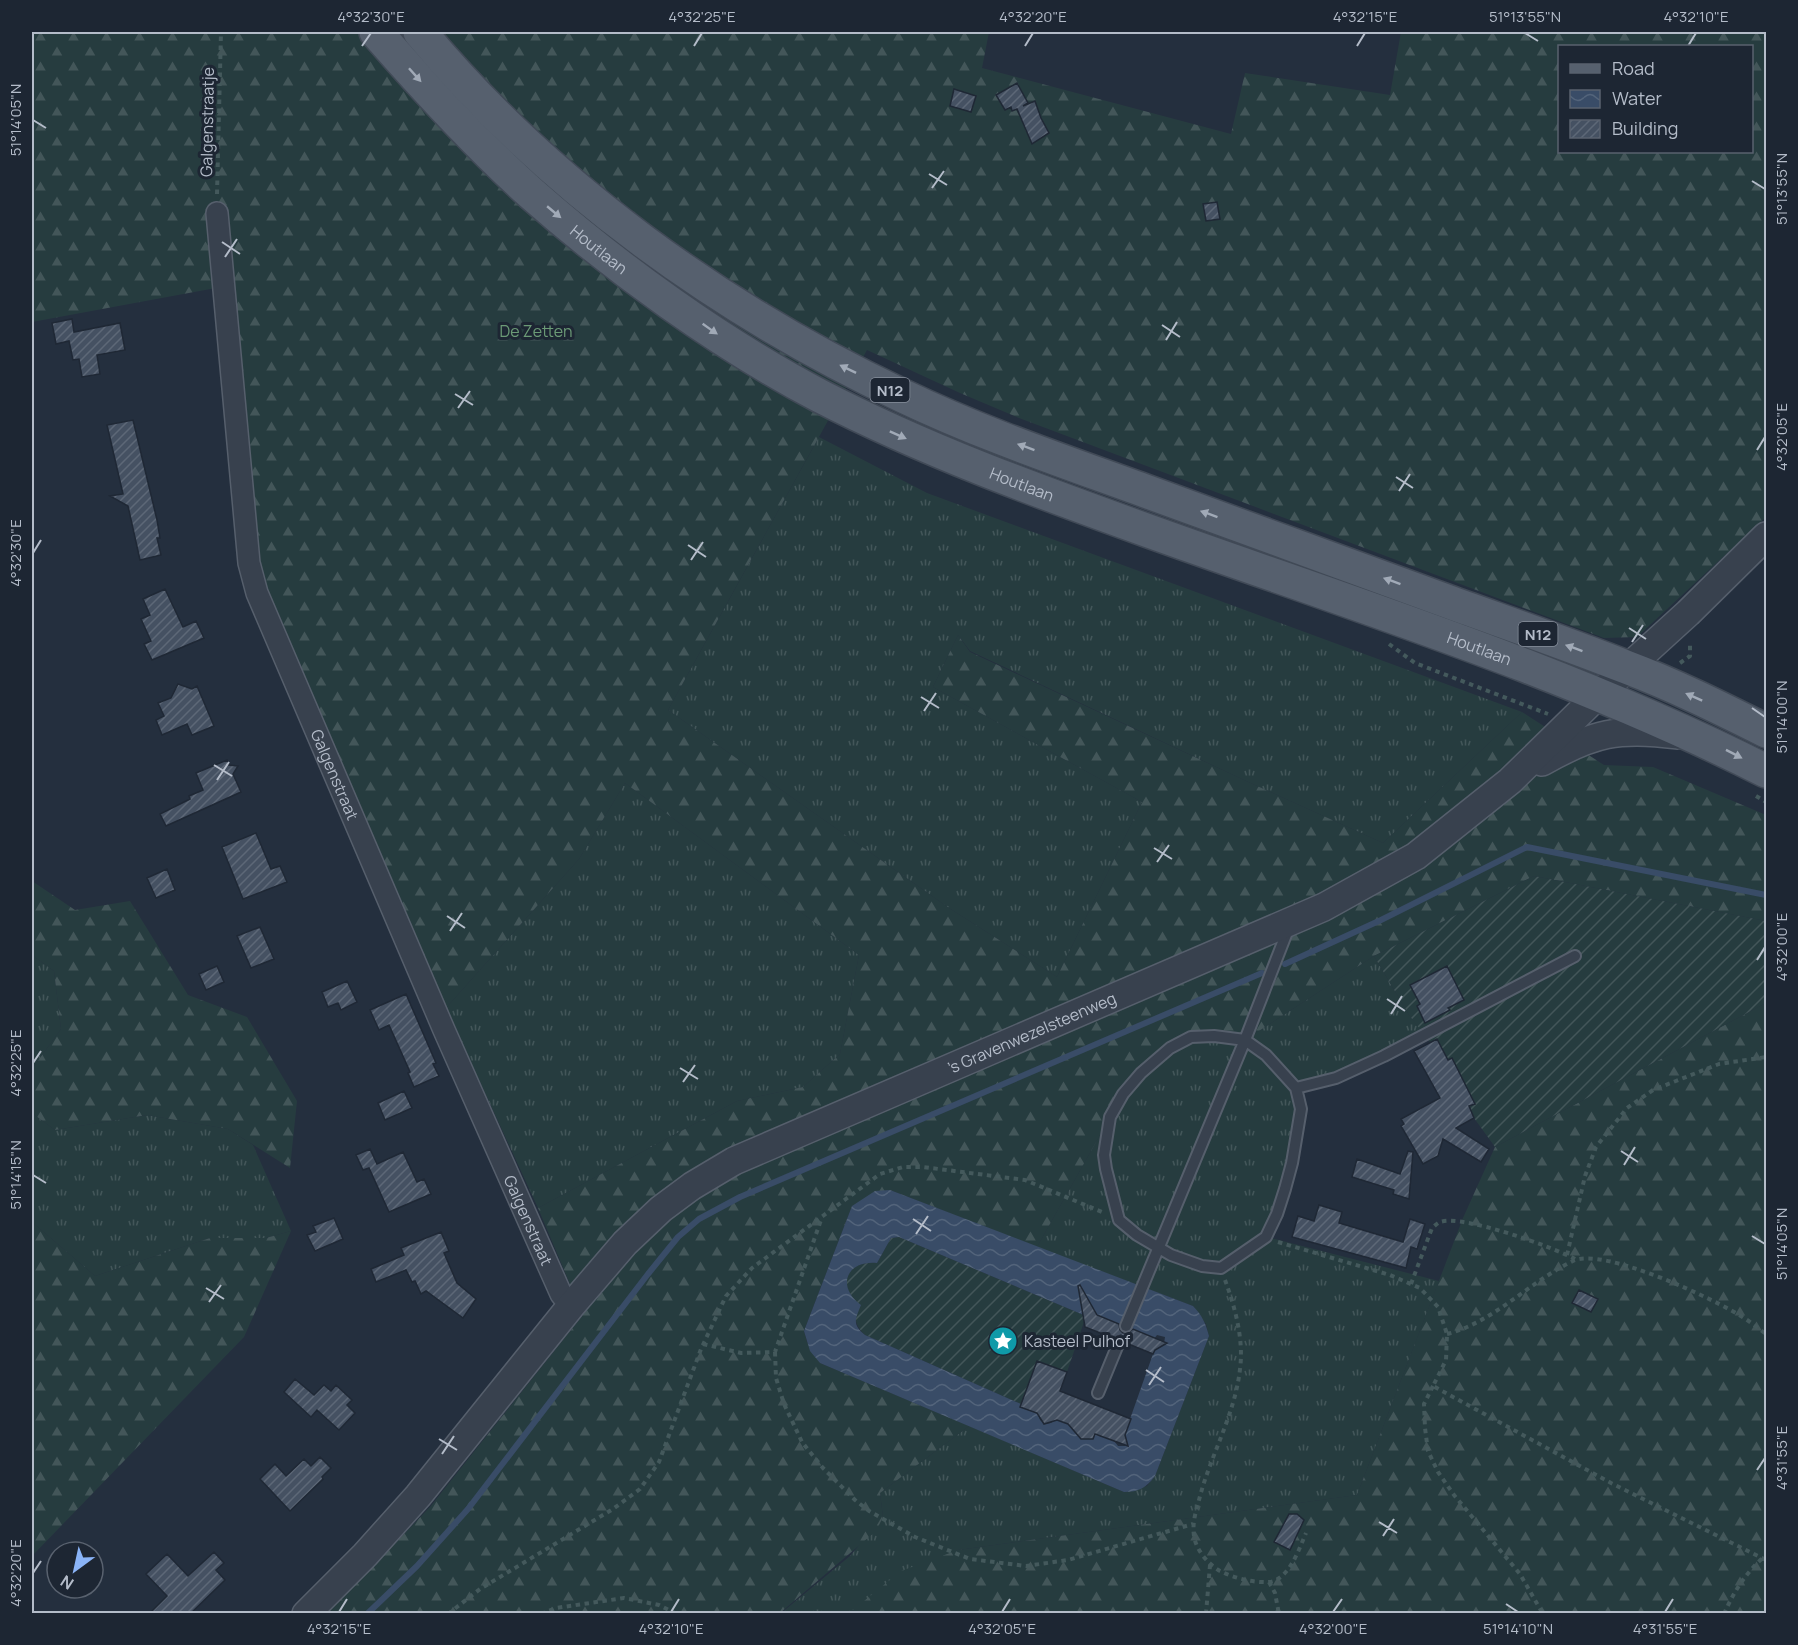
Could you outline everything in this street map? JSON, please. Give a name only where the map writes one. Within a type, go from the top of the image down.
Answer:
[{"type":"main road","name":"Houtlaan","points":[[376,32],[471,135],[530,192],[589,242],[726,341],[816,394],[889,431],[935,451],[1074,504],[1422,627],[1599,694],[1704,739],[1761,783]]},
{"type":"main road","name":"Houtlaan","points":[[420,32],[443,60],[496,114],[609,214],[679,266],[833,362],[906,398],[1010,441],[1629,668],[1767,730]]},
{"type":"street","name":"Galgenstraat","points":[[217,213],[249,563],[257,593],[444,1030],[561,1294],[571,1306]]},
{"type":"street","name":"'s Gravenwezelsteenweg","points":[[306,1614],[418,1496],[571,1306],[626,1243],[661,1209],[692,1186],[734,1161],[1324,907],[1416,856],[1510,781],[1767,536]]},
{"type":"street","name":"'s Gravenwezelsteenweg","points":[[1510,781],[1591,737],[1629,732],[1704,739]]},
{"type":"lane","points":[[1126,1326],[1292,921]]},
{"type":"lane","points":[[1296,1088],[1336,1078],[1384,1056],[1575,956]]},
{"type":"lane","points":[[1214,1036],[1245,1040],[1266,1055],[1296,1088],[1301,1109],[1292,1163],[1277,1214],[1266,1237],[1221,1268],[1202,1266],[1184,1261],[1158,1248],[1119,1220],[1104,1155],[1110,1117],[1123,1094],[1170,1048],[1191,1037],[1214,1036]]},
{"type":"lane","points":[[1098,1393],[1119,1342]]},
{"type":"path","name":"Galgenstraatje","points":[[217,213],[221,32]]},
{"type":"path","points":[[1761,783],[1767,802]]},
{"type":"path","points":[[1567,1255],[1585,1176],[1596,1147],[1627,1108],[1653,1090],[1719,1064],[1767,1057]]},
{"type":"path","points":[[448,1614],[480,1589],[613,1509],[640,1489],[659,1462],[703,1344],[726,1296],[752,1268],[880,1174],[903,1167],[923,1167],[1024,1180],[1119,1220]]},
{"type":"path","points":[[822,1216],[775,1352],[776,1378],[784,1404],[802,1442],[855,1500],[869,1511],[915,1537],[970,1558],[1026,1566],[1068,1560],[1194,1524]]},
{"type":"path","points":[[1411,1284],[1432,1228],[1440,1222],[1473,1223],[1575,1259]]},
{"type":"path","points":[[1266,1237],[1279,1243],[1390,1275],[1420,1288],[1438,1307],[1447,1334],[1446,1360],[1424,1404],[1428,1451],[1438,1472],[1454,1495],[1520,1574],[1543,1614]]},
{"type":"path","points":[[1447,1334],[1466,1329],[1575,1259],[1589,1257],[1621,1265],[1690,1289],[1744,1317],[1767,1334]]},
{"type":"path","points":[[1221,1268],[1231,1298],[1242,1356],[1234,1398],[1203,1482],[1194,1524],[1195,1543],[1210,1564],[1228,1575],[1246,1580],[1269,1582],[1279,1579],[1288,1569],[1306,1533]]},
{"type":"path","points":[[703,1344],[741,1353],[775,1352]]},
{"type":"path","points":[[1432,1386],[1611,1483],[1765,1558]]},
{"type":"path","points":[[1724,1614],[1732,1595],[1754,1565],[1765,1558]]},
{"type":"path","points":[[1206,1614],[1210,1564]]},
{"type":"path","points":[[1269,1582],[1275,1593],[1280,1614]]},
{"type":"path","points":[[541,1614],[556,1608],[624,1598],[659,1605],[677,1614]]},
{"type":"green space","name":"De Zetten","points":[[32,32],[989,32],[982,68],[1231,134],[1245,73],[1390,95],[1401,32],[1766,32],[1766,517],[1637,637],[1604,638],[1019,418],[867,350],[668,710],[949,908],[1057,977],[1142,802],[933,687],[958,635],[970,652],[1383,843],[1522,712],[1604,765],[1653,767],[1766,815],[1766,921],[1534,876],[1374,956],[1245,1040],[1191,1037],[1123,1094],[1037,1247],[890,1190],[852,1206],[804,1331],[807,1342],[820,1363],[969,1426],[880,1493],[883,1517],[876,1531],[780,1613],[328,1613],[430,1507],[583,1315],[538,1208],[737,1101],[803,1087],[840,1054],[859,955],[625,783],[579,859],[446,1008],[268,596],[258,561],[232,285],[32,322]]},
{"type":"green space","points":[[819,437],[927,493],[1522,712],[1383,843],[970,651],[958,635],[933,687],[1142,802],[1057,977],[949,908],[668,710]]},
{"type":"green space","points":[[625,783],[859,955],[840,1054],[803,1087],[737,1101],[538,1208],[446,1008],[579,859]]},
{"type":"green space","points":[[1534,876],[1766,921],[1766,1003],[1495,1147],[1474,1118],[1469,1106],[1475,1104],[1452,1059],[1448,1060],[1437,1039],[1430,1042],[1409,1015],[1374,956]]},
{"type":"green space","points":[[32,881],[75,910],[130,901],[188,995],[247,1017],[297,1101],[290,1168],[228,1129],[147,1115],[55,1130],[32,1113],[32,1069],[61,1029],[54,971],[32,955]]},
{"type":"green space","points":[[32,955],[54,971],[61,1029],[32,1069]]},
{"type":"green space","points":[[1374,956],[1409,1015],[1425,1035],[1384,1056],[1296,1088],[1301,1109],[1292,1163],[1267,1237],[1439,1281],[1357,1495],[958,1550],[848,1613],[780,1614],[850,1556],[883,1517],[880,1493],[969,1426],[1124,1492],[1147,1486],[1155,1476],[1209,1336],[1206,1324],[1193,1306],[1037,1247],[1123,1094],[1191,1037],[1245,1040]]},
{"type":"green space","points":[[1766,1003],[1766,1613],[848,1614],[901,1571],[958,1550],[1357,1495],[1463,1218],[1495,1147]]},
{"type":"green space","points":[[32,1113],[55,1130],[147,1115],[228,1129],[253,1145],[291,1231],[266,1238],[210,1238],[95,1276],[32,1222]]},
{"type":"green space","points":[[32,1222],[95,1276],[210,1238],[266,1238],[291,1231],[244,1337],[32,1556]]},
{"type":"green space","points":[[899,1237],[1086,1316],[1067,1372],[1037,1361],[1021,1404],[865,1335],[855,1320],[852,1301],[847,1290],[848,1275],[855,1267],[865,1263],[877,1263],[891,1238]]},
{"type":"water","points":[[890,1190],[1193,1306],[1203,1320],[1209,1336],[1155,1476],[1148,1484],[1138,1490],[1124,1492],[820,1363],[810,1351],[804,1331],[852,1206],[875,1191]],"holes":[[[899,1237],[1086,1316],[1092,1306],[1094,1314],[1154,1339],[1157,1335],[1165,1337],[1164,1344],[1157,1346],[1153,1354],[1124,1436],[1127,1441],[1125,1446],[1118,1446],[1114,1441],[1095,1434],[1092,1439],[1081,1439],[1074,1431],[1075,1426],[1055,1419],[1045,1424],[1040,1420],[1038,1414],[1021,1407],[1021,1404],[865,1335],[856,1325],[861,1305],[853,1298],[849,1290],[848,1276],[858,1266],[877,1263],[891,1238]]]},
{"type":"building","points":[[1017,83],[1028,103],[1023,106],[1035,101],[1049,133],[1032,144],[1017,109],[1012,111],[1011,107],[1005,110],[996,95]]},
{"type":"building","points":[[954,89],[976,96],[971,112],[950,106]]},
{"type":"building","points":[[1217,202],[1220,219],[1206,221],[1203,204]]},
{"type":"building","points":[[72,319],[74,332],[120,323],[125,350],[97,355],[100,374],[82,377],[79,359],[73,360],[69,341],[56,344],[52,323]]},
{"type":"building","points":[[133,420],[157,520],[160,538],[157,538],[161,555],[140,560],[128,506],[110,496],[123,494],[107,425]]},
{"type":"building","points":[[165,589],[183,627],[196,621],[204,638],[152,660],[144,644],[151,641],[141,619],[150,615],[143,599]]},
{"type":"building","points":[[178,684],[192,689],[197,686],[214,726],[192,735],[187,724],[162,735],[156,720],[164,716],[158,703],[171,698]]},
{"type":"building","points":[[227,760],[229,765],[238,766],[233,774],[241,792],[166,826],[160,814],[203,790],[196,773]]},
{"type":"building","points":[[256,833],[271,869],[280,866],[287,882],[243,899],[222,847]]},
{"type":"building","points":[[167,869],[175,890],[156,898],[147,878]]},
{"type":"building","points":[[260,927],[274,959],[251,968],[237,936]]},
{"type":"building","points":[[217,966],[224,982],[206,990],[199,974]]},
{"type":"building","points":[[1447,966],[1464,1000],[1425,1023],[1417,1006],[1420,1004],[1410,985]]},
{"type":"building","points":[[347,981],[357,1002],[341,1010],[338,1003],[328,1007],[322,992]]},
{"type":"building","points":[[406,994],[436,1063],[433,1064],[439,1076],[414,1087],[408,1073],[410,1072],[389,1025],[379,1030],[370,1010]]},
{"type":"building","points":[[1437,1039],[1448,1060],[1452,1058],[1475,1104],[1469,1106],[1474,1118],[1456,1128],[1489,1149],[1481,1162],[1443,1139],[1438,1156],[1423,1164],[1401,1126],[1404,1124],[1401,1119],[1440,1098],[1414,1051]]},
{"type":"building","points":[[404,1091],[412,1108],[385,1120],[378,1103]]},
{"type":"building","points":[[370,1149],[377,1164],[403,1152],[417,1182],[424,1179],[431,1194],[389,1212],[369,1168],[363,1170],[356,1155]]},
{"type":"building","points":[[1408,1151],[1413,1152],[1409,1199],[1393,1194],[1394,1190],[1352,1177],[1357,1159],[1400,1174]]},
{"type":"building","points":[[1319,1205],[1342,1212],[1339,1223],[1403,1242],[1410,1219],[1425,1224],[1417,1249],[1411,1247],[1406,1268],[1292,1237],[1298,1216],[1314,1221]]},
{"type":"building","points":[[334,1218],[343,1239],[315,1251],[307,1235],[316,1232],[313,1226]]},
{"type":"building","points":[[441,1232],[449,1251],[444,1253],[457,1283],[476,1299],[463,1318],[426,1291],[421,1294],[415,1281],[412,1282],[406,1270],[376,1282],[371,1269],[404,1255],[401,1248]]},
{"type":"building","points":[[1080,1285],[1097,1315],[1119,1324],[1123,1333],[1128,1333],[1133,1329],[1167,1343],[1155,1350],[1153,1354],[1126,1343],[1125,1338],[1121,1335],[1113,1338],[1085,1327],[1078,1286]]},
{"type":"building","points":[[1579,1290],[1598,1299],[1591,1312],[1572,1303]]},
{"type":"building","points":[[1037,1361],[1067,1372],[1060,1391],[1131,1419],[1125,1435],[1128,1446],[1095,1434],[1093,1439],[1081,1439],[1068,1424],[1057,1420],[1044,1424],[1037,1413],[1020,1407]]},
{"type":"building","points":[[295,1379],[314,1395],[324,1385],[331,1391],[336,1385],[352,1400],[347,1405],[355,1413],[339,1430],[317,1410],[311,1417],[284,1392]]},
{"type":"building","points":[[320,1457],[331,1468],[322,1477],[323,1479],[290,1511],[260,1479],[275,1464],[286,1476],[304,1459],[311,1466]]},
{"type":"building","points":[[1289,1514],[1297,1514],[1304,1520],[1290,1550],[1274,1542]]},
{"type":"building","points":[[214,1552],[224,1563],[216,1570],[225,1580],[190,1614],[149,1614],[167,1596],[146,1574],[167,1554],[188,1576]]},
{"type":"waterway","points":[[1285,964],[1381,920],[1527,847],[1766,895]]},
{"type":"waterway","points":[[367,1614],[417,1566],[468,1509],[648,1274],[678,1237],[699,1219],[740,1197],[1262,973]]},
{"type":"place","name":"Kasteel Pulhof","points":[[1003,1341]]}]
